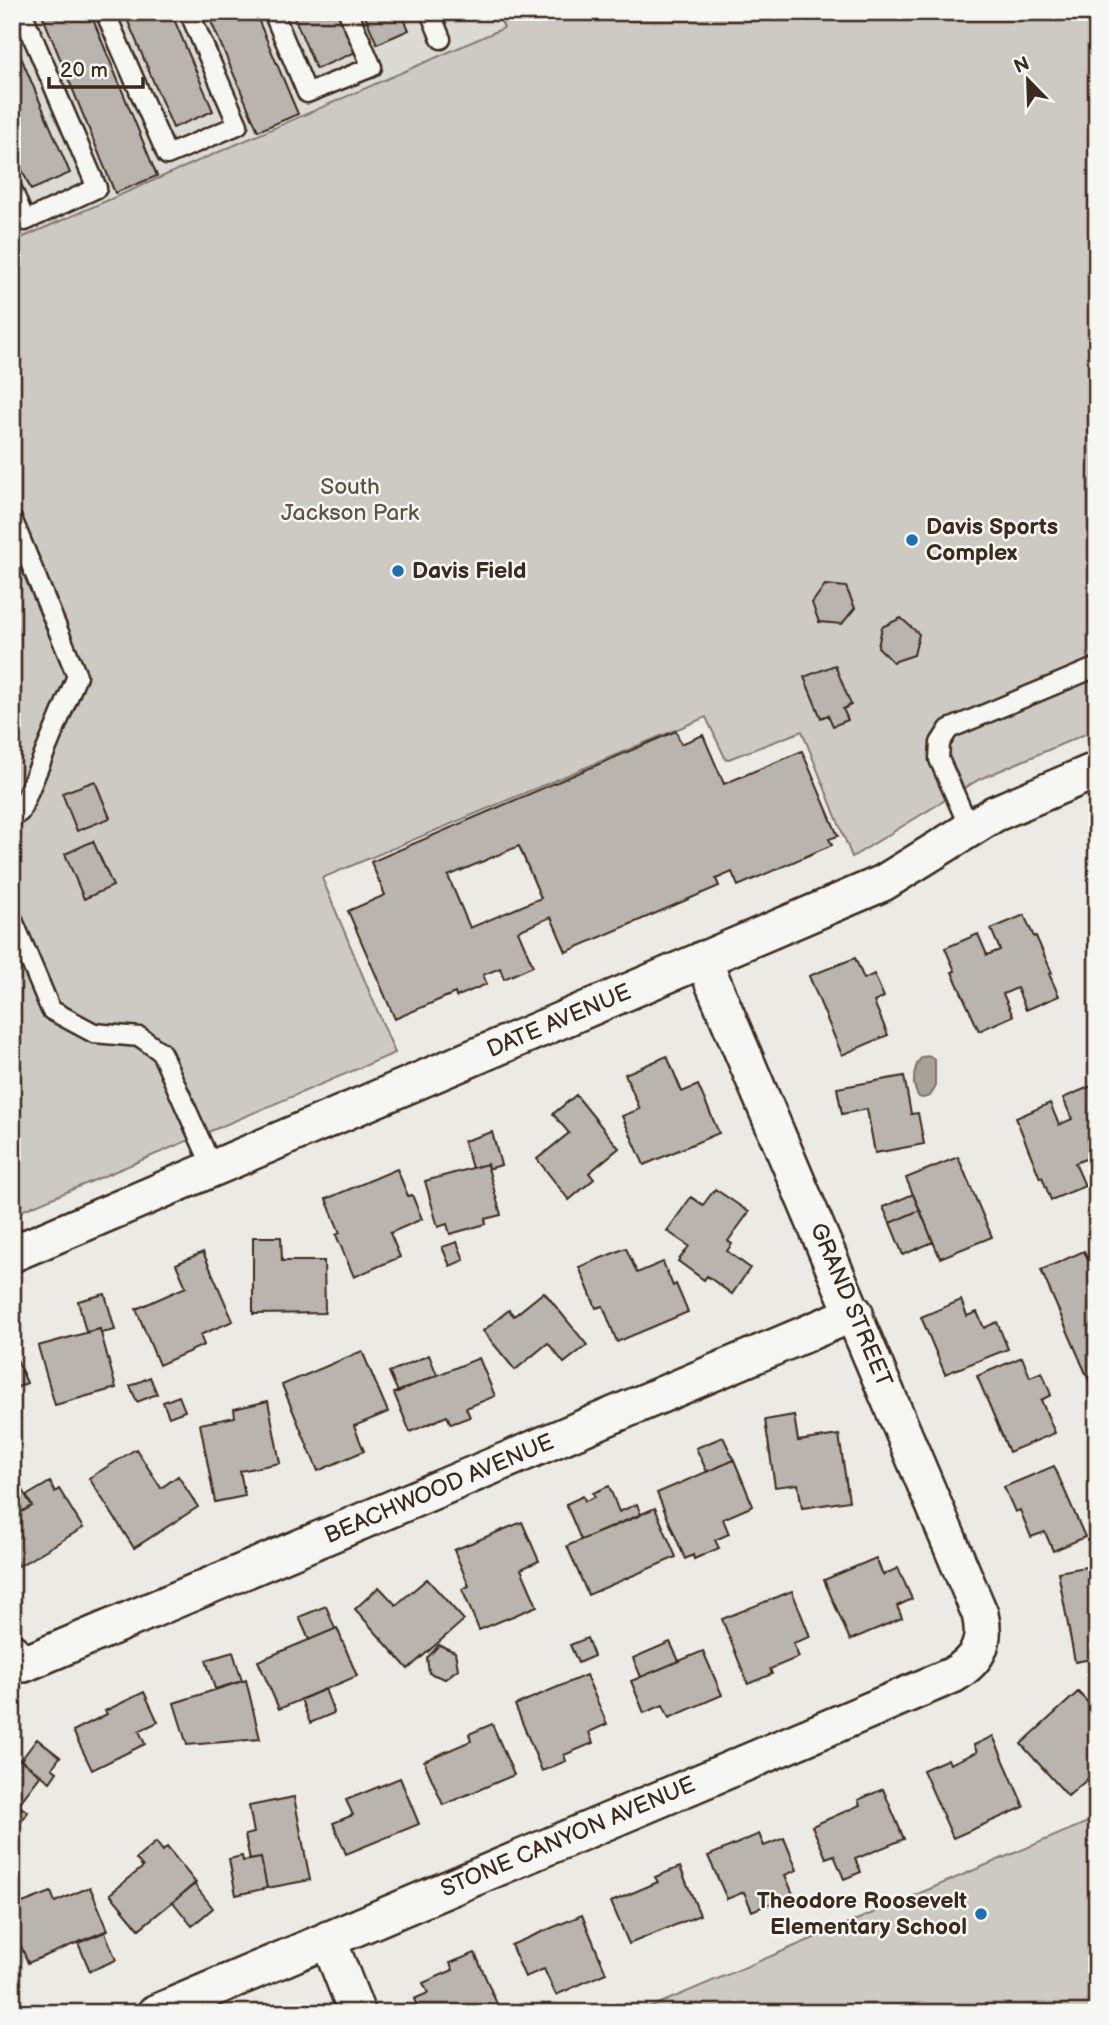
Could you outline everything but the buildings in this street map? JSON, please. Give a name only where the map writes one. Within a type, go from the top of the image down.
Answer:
[{"type":"street","name":"DATE AVENUE","points":[[12,1254],[883,883],[994,814],[1097,770]]},
{"type":"street","name":"GRAND STREET","points":[[703,959],[855,1313],[980,1614],[982,1639],[977,1655]]},
{"type":"street","name":"BEACHWOOD AVENUE","points":[[18,1658],[855,1313]]},
{"type":"street","name":"STONE CANYON AVENUE","points":[[155,2013],[953,1675],[977,1655]]},
{"type":"street","points":[[328,1939],[357,2013]]},
{"type":"lane","points":[[12,189],[25,220],[97,188],[22,12]]},
{"type":"lane","points":[[105,12],[167,155],[238,125],[189,12]]},
{"type":"lane","points":[[273,12],[307,93],[372,67],[348,12]]},
{"type":"lane","points":[[429,12],[441,39]]},
{"type":"lane","points":[[12,818],[20,812],[77,676],[13,521]]},
{"type":"lane","points":[[970,828],[939,759],[940,743],[949,729],[1097,667]]},
{"type":"lane","points":[[12,918],[51,1010],[94,1033],[140,1037],[161,1052],[213,1169]]},
{"type":"shaded area","points":[[12,12],[497,12],[504,28],[12,242]]},
{"type":"shaded area","points":[[930,1056],[935,1061],[935,1088],[930,1096],[923,1098],[916,1093],[915,1071],[922,1057]]},
{"type":"green space","name":"South Jackson Park","points":[[497,12],[1097,12],[1097,729],[978,780],[852,857],[802,731],[726,760],[706,717],[322,878],[395,1053],[12,1215],[12,242],[504,28]]},
{"type":"green space","name":"Theodore Roosevelt Elementary School","points":[[1097,1818],[1097,2013],[637,2013]]},
{"type":"place","name":"Davis Sports Complex","points":[[912,540]]},
{"type":"place","name":"Davis Field","points":[[398,571]]},
{"type":"place","name":"Theodore Roosevelt Elementary School","points":[[981,1914]]}]
